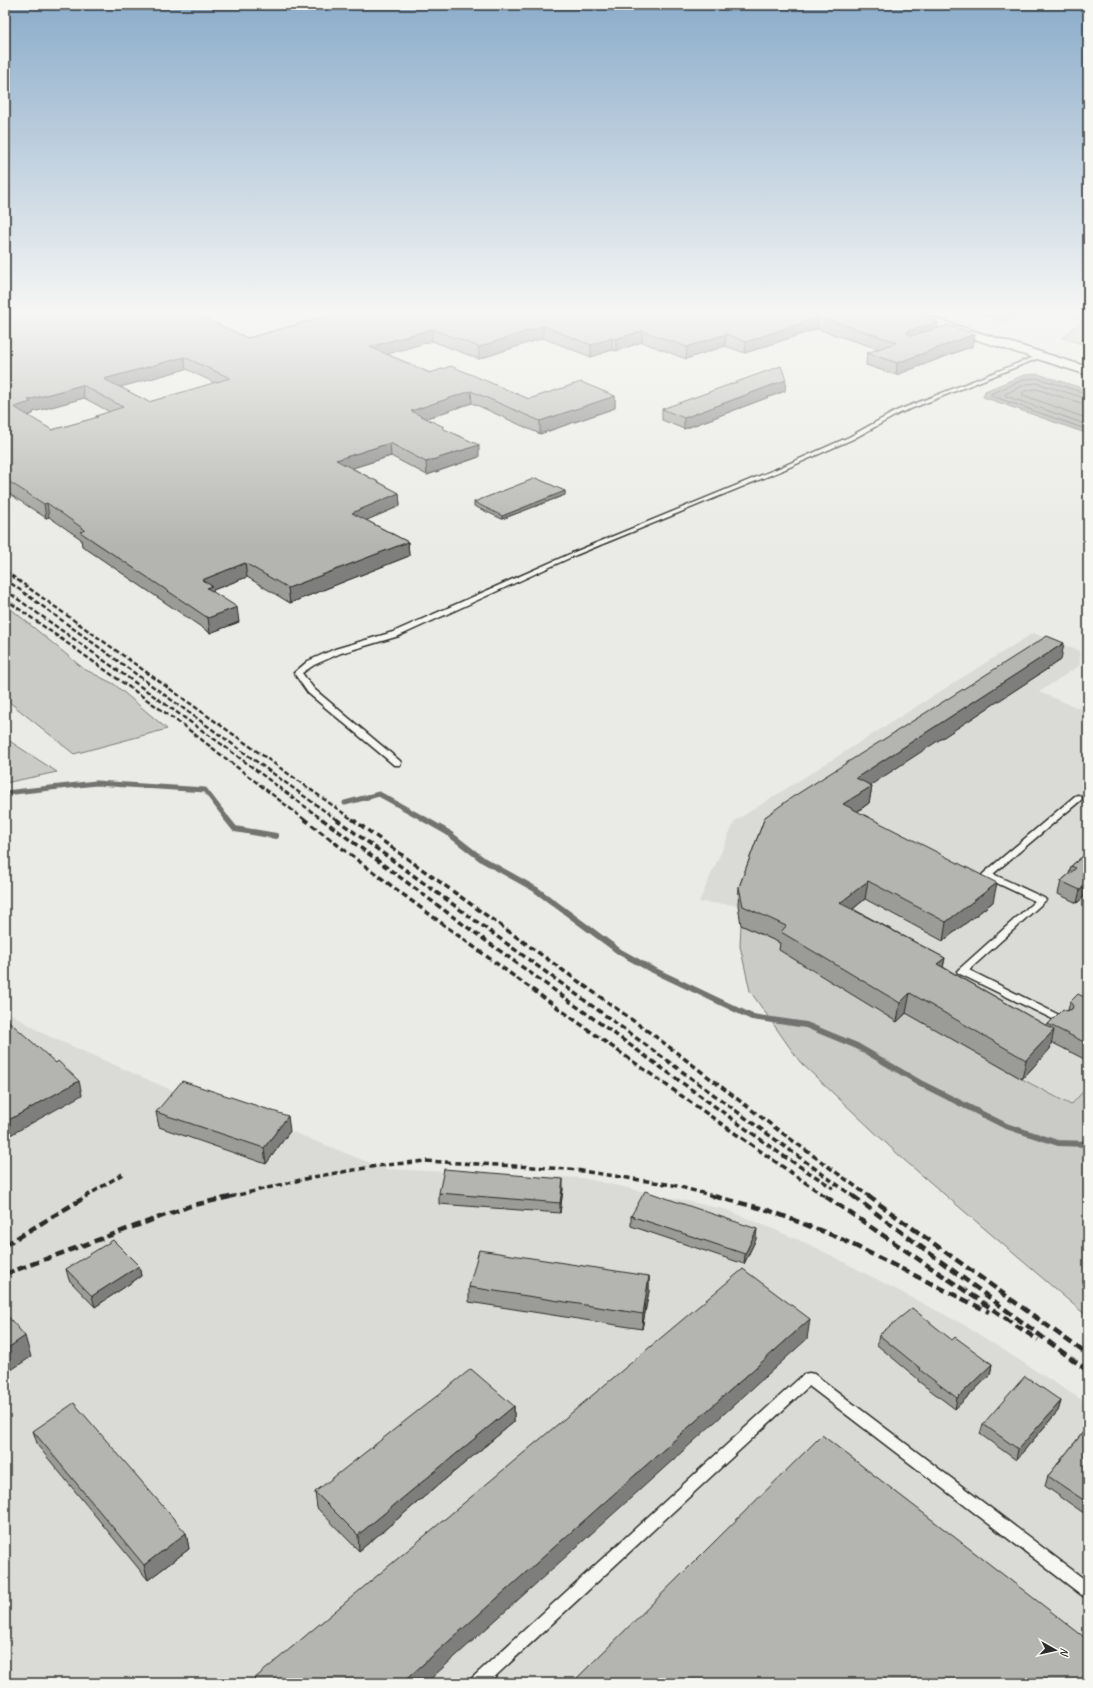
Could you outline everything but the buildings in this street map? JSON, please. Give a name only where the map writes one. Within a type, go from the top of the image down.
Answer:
[{"type":"lane","points":[[397,763],[311,691],[298,673],[310,664],[338,652],[396,634],[574,554],[781,469],[851,438],[898,412],[955,390]]},
{"type":"lane","points":[[1063,1021],[962,971],[1041,900],[987,875],[1078,798]]},
{"type":"lane","points":[[477,1683],[809,1378],[1088,1591]]},
{"type":"shaded area","points":[[5,604],[84,669],[114,684],[167,729],[74,754],[8,701],[5,696]]},
{"type":"shaded area","points":[[1033,633],[1079,651],[1080,665],[1039,692],[1088,712],[1088,1086],[1071,1105],[1022,1079],[897,1022],[784,945],[741,925],[738,905],[699,902],[735,821]]},
{"type":"shaded area","points":[[5,738],[57,772],[5,783]]},
{"type":"shaded area","points":[[741,925],[784,945],[897,1022],[907,1013],[1022,1079],[1071,1105],[1088,1086],[1088,1317],[903,1159],[800,1062],[750,991],[740,946]]},
{"type":"shaded area","points":[[5,1010],[44,1034],[185,1096],[290,1131],[385,1169],[582,1178],[727,1210],[813,1246],[964,1325],[1088,1404],[1088,1683],[5,1683]]},
{"type":"water","points":[[1088,390],[1088,434],[983,397],[985,391]]},
{"type":"waterway","points":[[5,793],[96,783],[205,790],[228,820]]},
{"type":"waterway","points":[[345,803],[379,794],[426,820]]},
{"type":"waterway","points":[[227,819],[235,829],[276,836]]},
{"type":"waterway","points":[[424,819],[447,832],[483,860],[535,889],[620,952],[649,968],[752,1017],[806,1025],[857,1046],[922,1084],[1006,1126],[1058,1143],[1088,1144]]},
{"type":"railway","points":[[5,571],[353,820]]},
{"type":"railway","points":[[5,579],[337,820]]},
{"type":"railway","points":[[5,590],[217,741],[323,820]]},
{"type":"railway","points":[[5,599],[184,726],[305,820]]},
{"type":"railway","points":[[304,819],[497,964],[826,1197]]},
{"type":"railway","points":[[322,819],[460,922],[782,1155],[833,1188]]},
{"type":"railway","points":[[336,819],[854,1197]]},
{"type":"railway","points":[[352,819],[656,1037],[778,1130],[870,1197]]},
{"type":"railway","points":[[230,1197],[313,1177],[377,1166],[425,1161],[569,1169],[673,1185],[717,1197]]},
{"type":"railway","points":[[85,1197],[124,1173]]},
{"type":"railway","points":[[5,1245],[87,1196]]},
{"type":"railway","points":[[5,1274],[190,1206],[234,1196]]},
{"type":"railway","points":[[713,1196],[768,1210],[837,1237],[989,1312]]},
{"type":"railway","points":[[825,1196],[1038,1340]]},
{"type":"railway","points":[[853,1196],[1088,1371]]},
{"type":"railway","points":[[868,1196],[1088,1355]]}]
